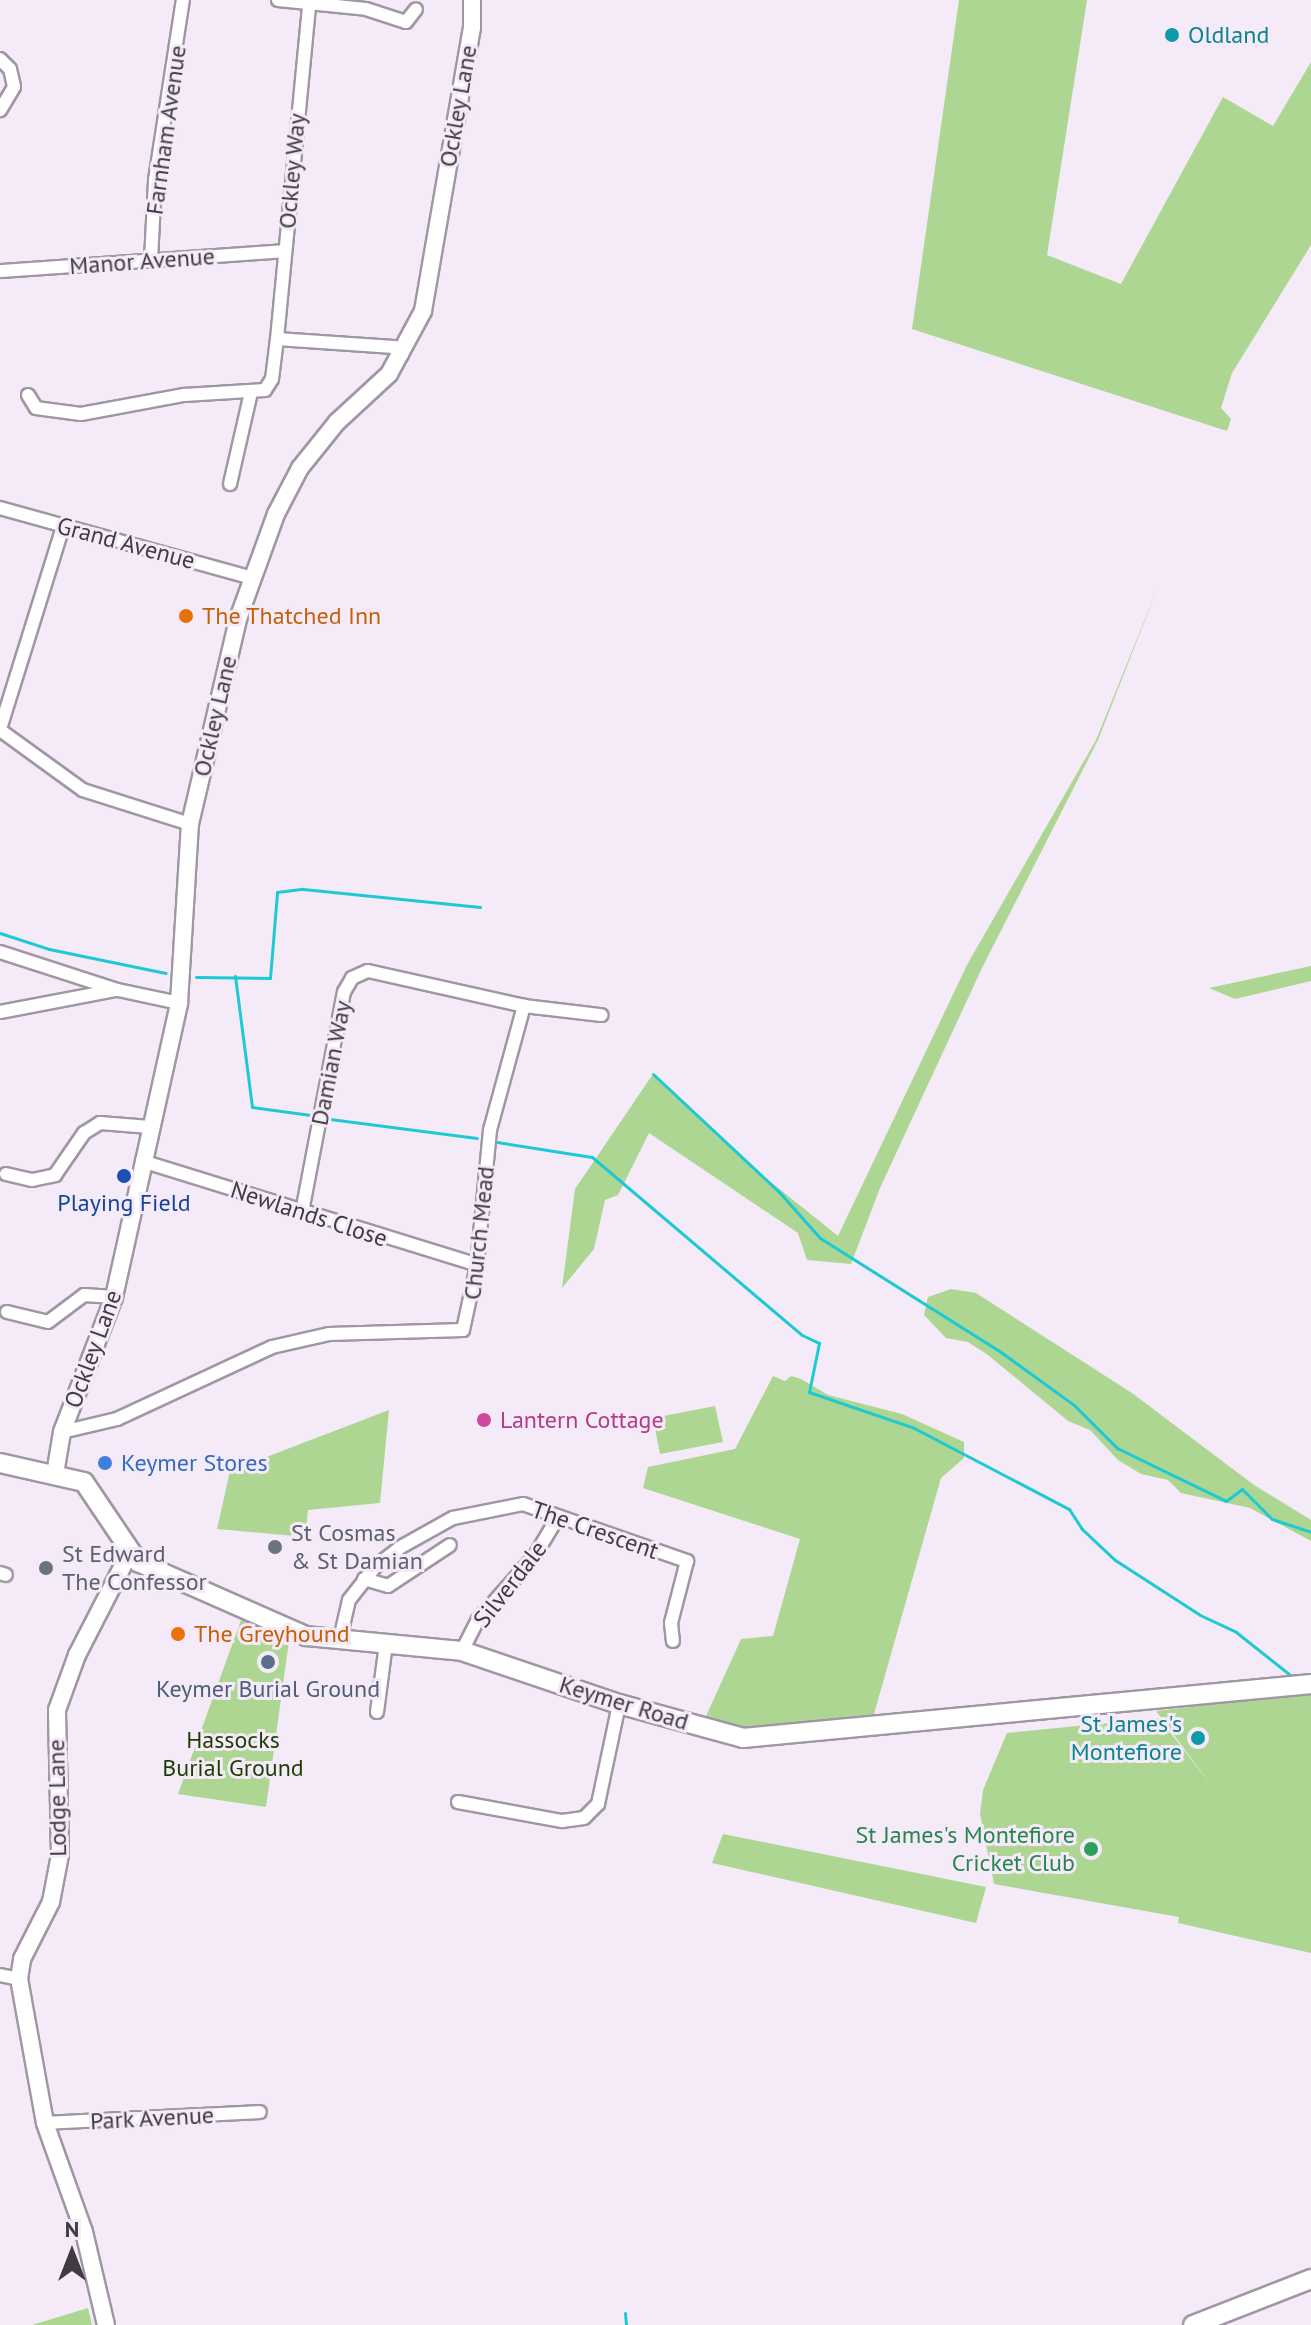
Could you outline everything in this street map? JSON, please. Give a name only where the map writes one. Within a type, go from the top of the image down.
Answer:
[{"type":"main road","points":[[0,1463],[84,1482],[129,1554]]},
{"type":"main road","name":"Keymer Road","points":[[129,1554],[283,1627],[340,1639],[462,1651],[619,1704],[759,1739],[1307,1684]]},
{"type":"main road","points":[[1193,2325],[1311,2279]]},
{"type":"street","name":"Farnham Avenue","points":[[151,260],[155,180],[183,0]]},
{"type":"street","points":[[278,0],[368,5],[406,22],[416,9]]},
{"type":"street","name":"Ockley Lane","points":[[55,1474],[62,1432],[114,1297],[179,1003],[190,824],[252,578],[276,514],[300,468],[402,354],[423,311],[472,28],[472,0]]},
{"type":"street","name":"Ockley Way","points":[[230,484],[251,392],[265,390],[272,379],[309,4]]},
{"type":"street","points":[[0,59],[10,69],[14,87],[0,110]]},
{"type":"street","name":"Manor Avenue","points":[[0,271],[284,251]]},
{"type":"street","points":[[277,339],[394,347],[402,354]]},
{"type":"street","points":[[28,395],[36,408],[81,414],[184,395],[251,392]]},
{"type":"street","name":"Grand Avenue","points":[[0,508],[252,578]]},
{"type":"street","points":[[63,527],[0,730],[83,790],[190,824]]},
{"type":"street","points":[[0,952],[118,990],[179,1003]]},
{"type":"street","name":"Damian Way","points":[[302,1212],[344,992],[352,978],[368,971],[524,1006],[601,1015]]},
{"type":"street","points":[[0,1012],[118,990]]},
{"type":"street","name":"Church Mead","points":[[62,1432],[117,1419],[272,1347],[329,1334],[463,1330],[477,1265],[490,1130],[524,1006]]},
{"type":"street","points":[[5,1173],[32,1180],[55,1175],[84,1133],[100,1123],[150,1127]]},
{"type":"street","name":"Newlands Close","points":[[142,1161],[477,1265]]},
{"type":"street","points":[[7,1312],[48,1322],[84,1295],[114,1297]]},
{"type":"street","name":"The Crescent","points":[[340,1639],[349,1600],[364,1579],[433,1527],[484,1508],[523,1504],[687,1561],[671,1623],[673,1641]]},
{"type":"street","name":"Silverdale","points":[[462,1651],[478,1620],[534,1557],[558,1517]]},
{"type":"street","points":[[364,1579],[388,1586],[450,1545]]},
{"type":"street","name":"Lodge Lane","points":[[106,2325],[84,2232],[45,2123],[19,1979],[22,1959],[51,1902],[60,1855],[57,1710],[77,1655],[129,1554]]},
{"type":"street","points":[[377,1712],[386,1644]]},
{"type":"street","points":[[458,1802],[562,1821],[584,1818],[598,1804],[619,1704]]},
{"type":"street","points":[[0,1975],[19,1979]]},
{"type":"street","name":"Park Avenue","points":[[45,2123],[260,2112]]},
{"type":"green space","points":[[959,0],[1087,0],[1047,255],[1121,284],[1223,97],[1273,126],[1311,62],[1311,245],[1232,373],[1221,408],[1231,419],[1227,431],[912,329]]},
{"type":"green space","points":[[1160,582],[1098,740],[982,968],[880,1188],[851,1264],[807,1260],[798,1233],[649,1133],[618,1195],[605,1200],[594,1249],[562,1288],[575,1189],[653,1074],[752,1167],[838,1236],[968,963],[1096,740]]},
{"type":"green space","points":[[1311,966],[1311,981],[1235,999],[1209,988]]},
{"type":"green space","points":[[951,1289],[976,1293],[1132,1393],[1254,1485],[1311,1520],[1311,1541],[1250,1508],[1181,1493],[1168,1480],[1141,1474],[1118,1460],[1090,1430],[1068,1421],[988,1355],[968,1342],[946,1338],[924,1315],[928,1297]]},
{"type":"green space","points":[[773,1376],[785,1381],[791,1376],[801,1379],[828,1395],[902,1414],[964,1442],[964,1458],[941,1478],[870,1728],[793,1736],[702,1725],[741,1639],[773,1636],[800,1539],[643,1488],[648,1467],[735,1449]]},
{"type":"green space","points":[[715,1406],[723,1442],[660,1454],[653,1418]]},
{"type":"green space","points":[[389,1410],[380,1503],[308,1510],[305,1537],[217,1529],[230,1471]]},
{"type":"green space","name":"Hassocks Burial Ground","points":[[244,1612],[290,1634],[266,1807],[178,1794]]},
{"type":"green space","points":[[1311,1691],[1311,1953],[1178,1923],[1179,1917],[994,1884],[980,1814],[983,1790],[1007,1733],[1159,1718],[1211,1785],[1156,1711],[1190,1707],[1188,1701]]},
{"type":"green space","points":[[723,1834],[986,1887],[976,1923],[712,1863]]},
{"type":"green space","points":[[88,2308],[92,2325],[32,2325]]},
{"type":"waterway","points":[[196,977],[270,978],[277,892],[303,889],[480,907]]},
{"type":"waterway","points":[[0,933],[49,949],[166,973]]},
{"type":"waterway","points":[[235,976],[252,1107],[310,1115]]},
{"type":"waterway","points":[[653,1074],[780,1193],[820,1238],[998,1350],[1074,1405],[1117,1448],[1226,1501],[1242,1489],[1272,1519],[1311,1532]]},
{"type":"waterway","points":[[330,1119],[477,1138]]},
{"type":"waterway","points":[[497,1142],[592,1157],[802,1335],[819,1343],[809,1392],[914,1428],[1069,1509],[1082,1529],[1115,1560],[1200,1615],[1236,1632],[1294,1678]]},
{"type":"waterway","points":[[625,2313],[626,2325]]},
{"type":"place","name":"Oldland","points":[[1172,35]]},
{"type":"place","name":"The Thatched Inn","points":[[186,616]]},
{"type":"place","name":"Playing Field","points":[[124,1176]]},
{"type":"place","name":"Lantern Cottage","points":[[484,1420]]},
{"type":"place","name":"Keymer Stores","points":[[105,1463]]},
{"type":"place","name":"St Cosmas & St Damian","points":[[275,1547]]},
{"type":"place","name":"St Edward The Confessor","points":[[46,1568]]},
{"type":"place","name":"The Greyhound","points":[[178,1634]]},
{"type":"place","name":"Keymer Burial Ground","points":[[268,1662]]},
{"type":"place","name":"St James's Montefiore","points":[[1198,1738]]},
{"type":"place","name":"St James's Montefiore Cricket Club","points":[[1091,1849]]}]
